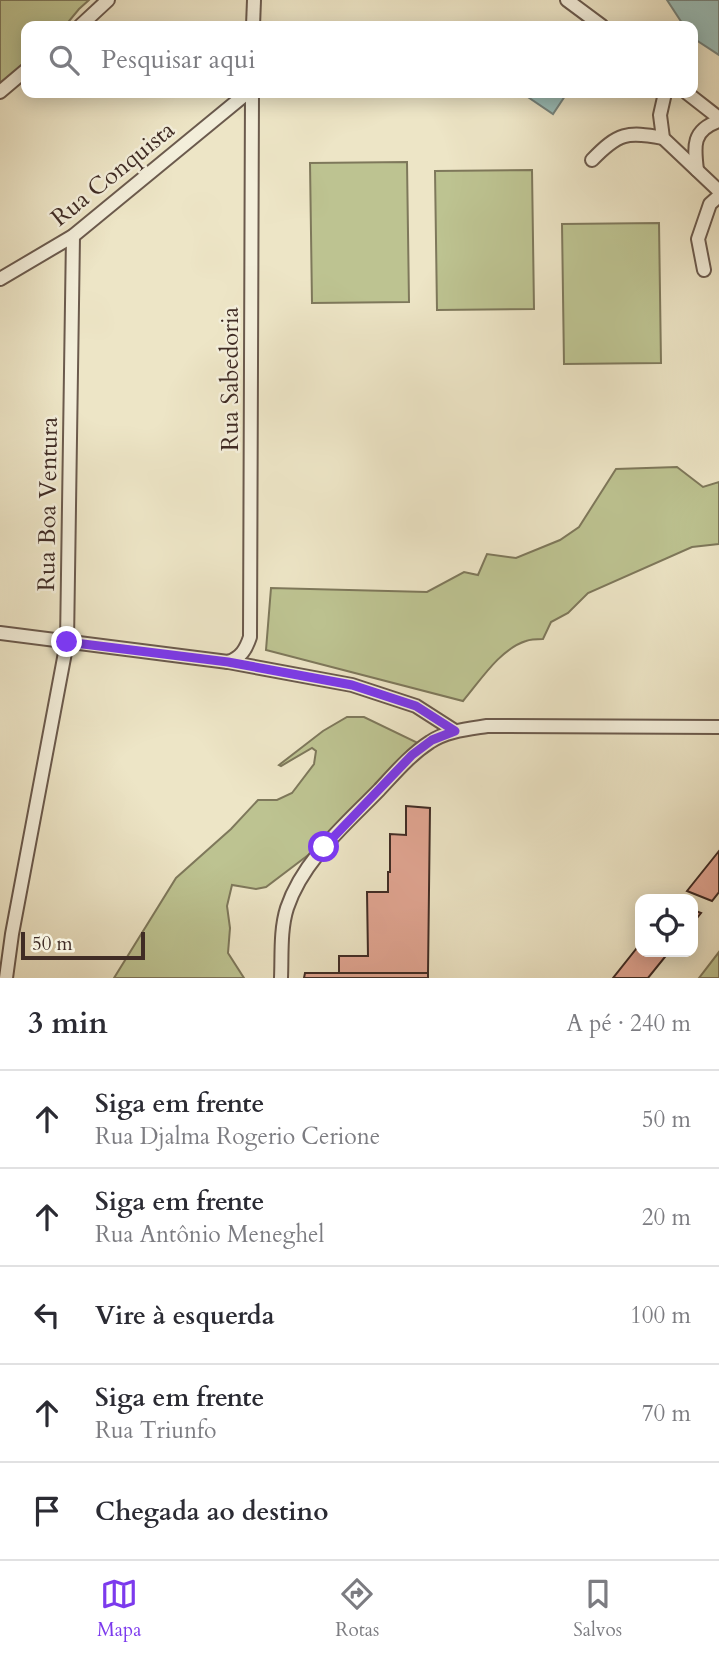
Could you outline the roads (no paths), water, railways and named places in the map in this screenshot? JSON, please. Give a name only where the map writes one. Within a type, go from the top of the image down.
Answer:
[{"type":"street","points":[[85,21],[108,0]]},
{"type":"street","points":[[253,21],[254,0]]},
{"type":"street","points":[[567,0],[594,21]]},
{"type":"street","points":[[0,92],[21,74]]},
{"type":"street","name":"Rua Conquista","points":[[0,279],[73,236],[243,98]]},
{"type":"street","name":"Rua Sabedoria","points":[[232,661],[247,647],[250,637],[249,98]]},
{"type":"street","points":[[663,138],[660,115],[664,98]]},
{"type":"street","points":[[693,98],[719,119],[699,133],[695,148],[697,170]]},
{"type":"street","points":[[592,160],[606,145],[623,135],[642,134],[663,138],[719,191]]},
{"type":"street","points":[[704,270],[698,239],[710,204],[719,196]]},
{"type":"street","name":"Rua Boa Ventura","points":[[6,978],[67,642],[73,236]]},
{"type":"street","points":[[0,633],[232,661],[352,685],[416,706],[455,731]]},
{"type":"street","points":[[281,978],[286,909],[304,874],[324,847],[412,755],[432,740],[455,731],[487,726],[719,726]]},
{"type":"water","points":[[667,0],[719,0],[719,55],[698,41],[698,21],[681,21]]},
{"type":"water","points":[[529,98],[564,98],[553,114]]}]
